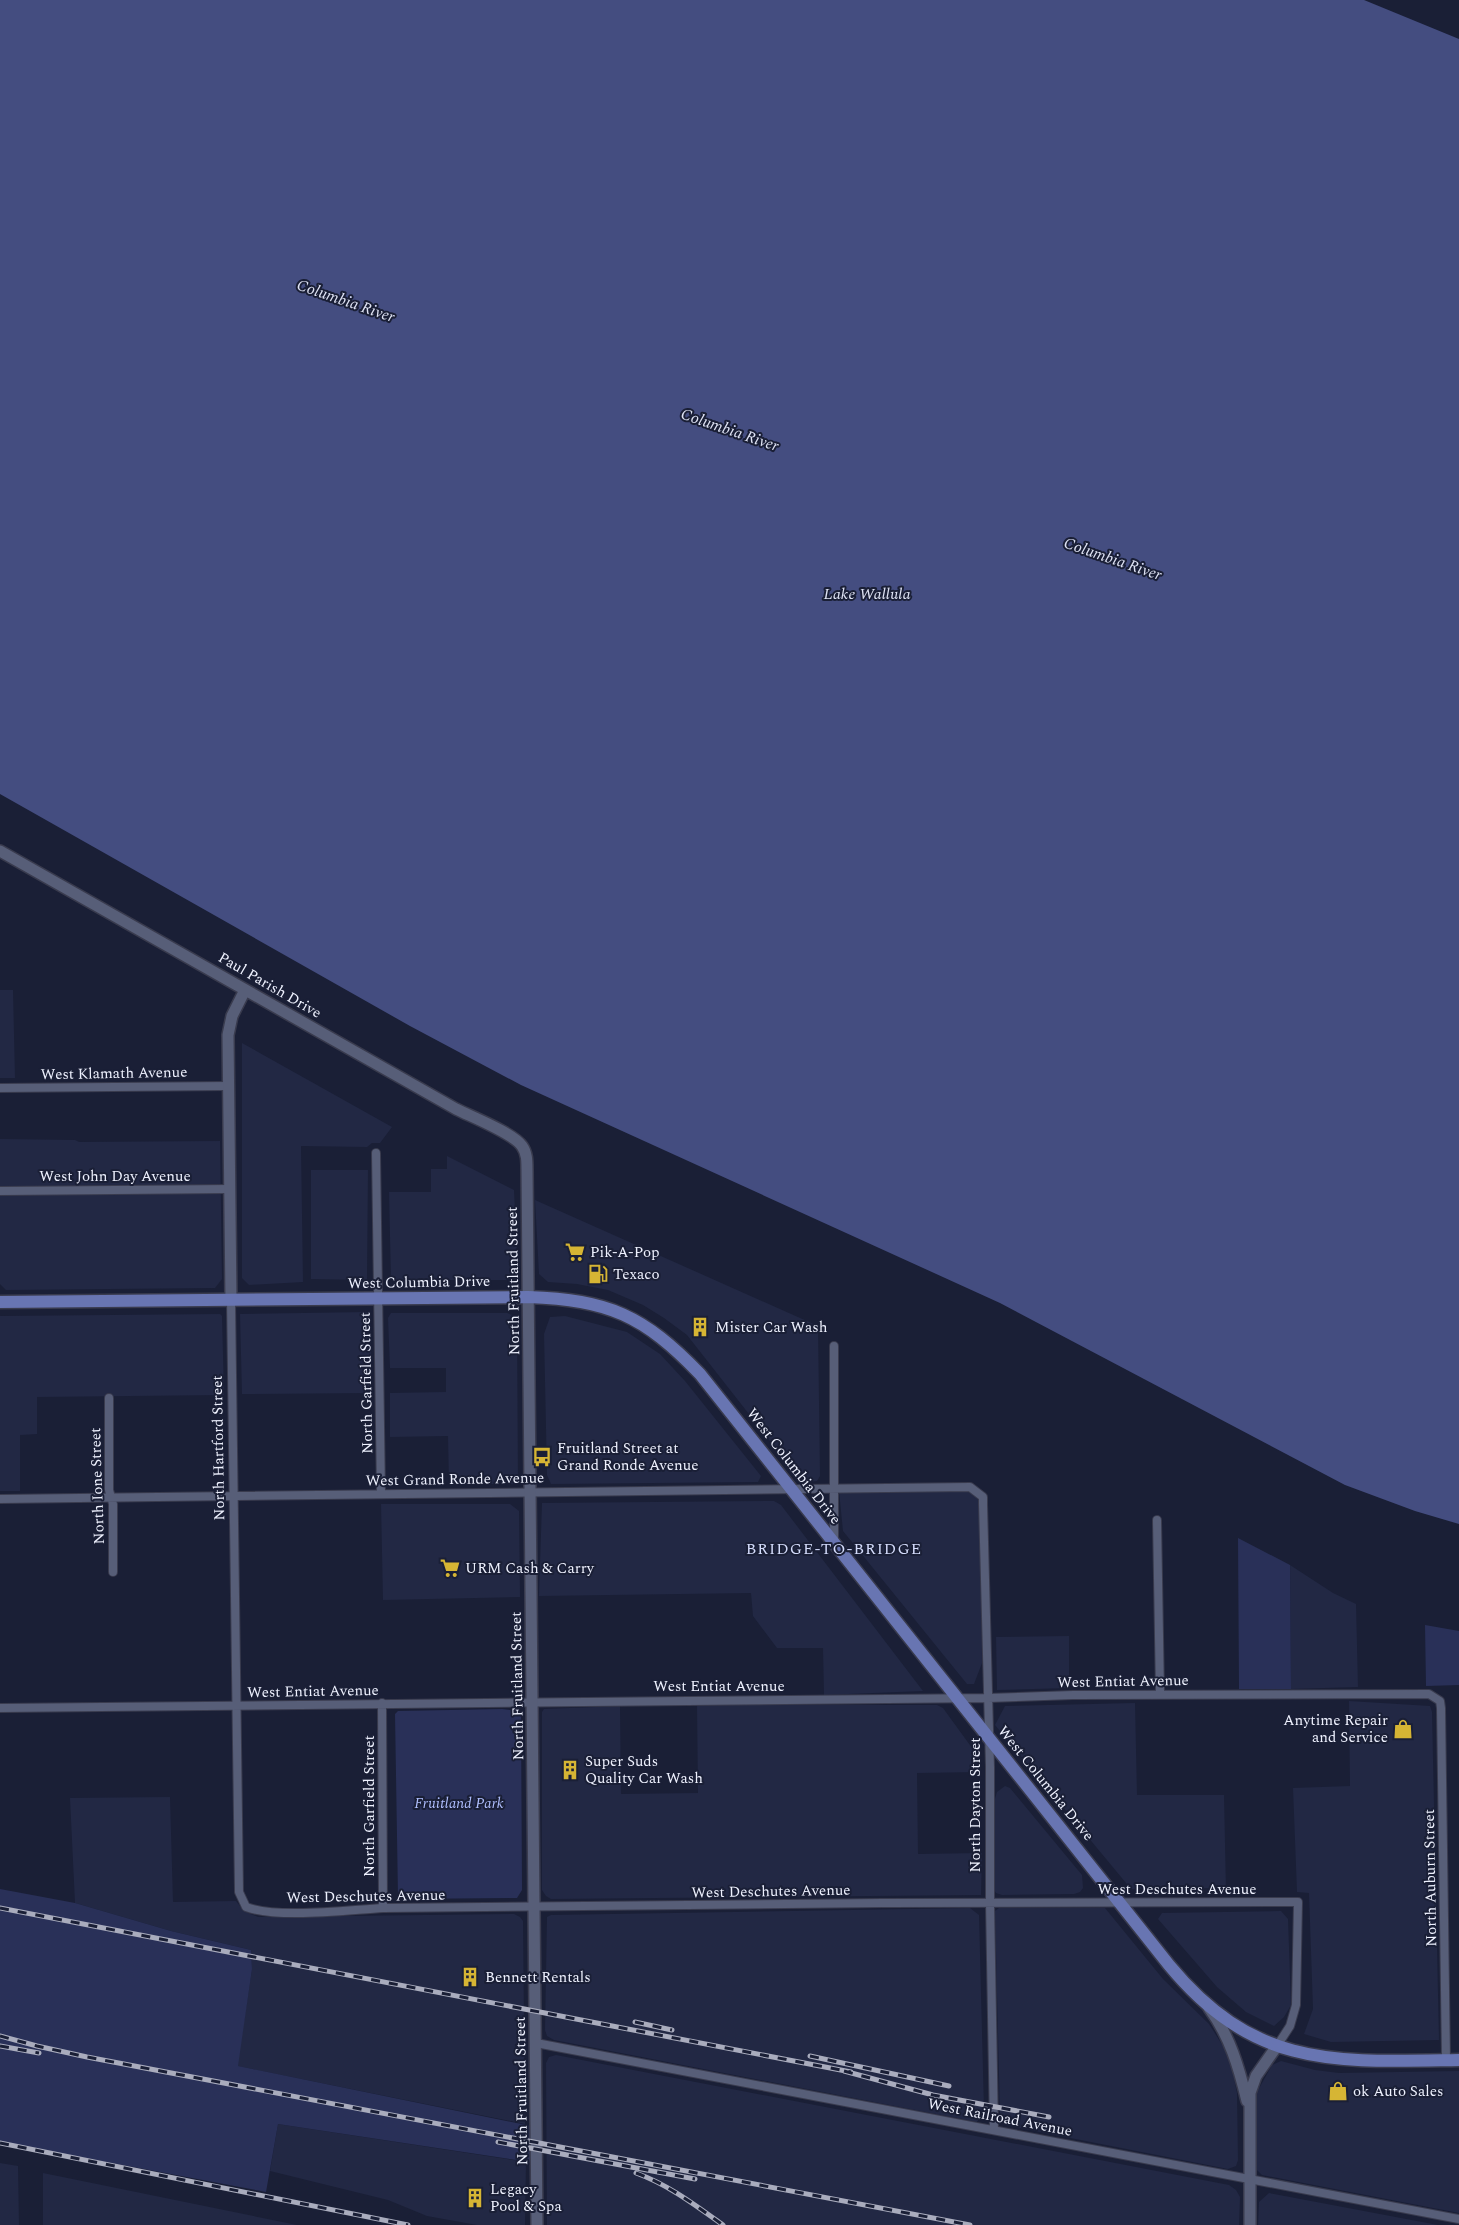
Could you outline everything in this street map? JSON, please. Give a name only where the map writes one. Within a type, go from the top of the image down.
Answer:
[{"type":"main road","name":"West Columbia Drive","points":[[0,1302],[528,1297],[569,1299],[604,1307],[634,1320],[677,1351],[700,1374],[1178,1976],[1208,2006],[1245,2032],[1277,2046],[1315,2056],[1341,2060],[1459,2060]]},
{"type":"street","name":"Paul Parish Drive","points":[[0,851],[71,893],[193,959],[456,1109],[509,1135],[523,1147]]},
{"type":"street","name":"North Hartford Street","points":[[245,990],[232,1016],[228,1029],[228,1086],[239,1892],[246,1907]]},
{"type":"street","name":"West Klamath Avenue","points":[[0,1088],[228,1086]]},
{"type":"street","name":"North Fruitland Street","points":[[523,1147],[527,1162],[538,2225]]},
{"type":"street","name":"North Garfield Street","points":[[376,1153],[381,1494]]},
{"type":"street","name":"West John Day Avenue","points":[[0,1191],[230,1189]]},
{"type":"street","points":[[834,1346],[834,1543]]},
{"type":"street","name":"North Ione Street","points":[[109,1398],[109,1490],[111,1497],[113,1572]]},
{"type":"street","name":"West Grand Ronde Avenue","points":[[0,1499],[970,1487]]},
{"type":"street","name":"North Dayton Street","points":[[970,1487],[983,1497],[984,1504],[994,2130]]},
{"type":"street","points":[[1157,1520],[1160,1694]]},
{"type":"street","name":"West Entiat Avenue","points":[[0,1708],[532,1701],[988,1698],[1160,1694],[1420,1693],[1436,1697]]},
{"type":"street","name":"North Auburn Street","points":[[1436,1697],[1441,1708],[1446,2060]]},
{"type":"street","name":"North Garfield Street","points":[[382,1703],[383,1908]]},
{"type":"street","name":"West Deschutes Avenue","points":[[246,1907],[276,1912],[383,1908],[1298,1902],[1296,2005],[1290,2026],[1277,2046]]},
{"type":"street","points":[[1208,2006],[1233,2051],[1248,2110]]},
{"type":"street","name":"West Railroad Avenue","points":[[536,2043],[1459,2219]]},
{"type":"street","points":[[1250,2225],[1248,2110],[1254,2081],[1277,2046]]},
{"type":"shaded area","points":[[0,990],[13,990],[15,1078],[0,1078]]},
{"type":"shaded area","points":[[242,1043],[392,1127],[380,1143],[372,1143],[367,1147],[301,1146],[303,1282],[249,1285],[242,1278]]},
{"type":"shaded area","points":[[0,1139],[75,1140],[79,1142],[220,1141],[222,1279],[215,1288],[6,1290],[0,1284]]},
{"type":"shaded area","points":[[447,1156],[514,1190],[518,1273],[508,1280],[391,1280],[389,1192],[431,1192],[431,1169],[447,1169]]},
{"type":"shaded area","points":[[311,1170],[368,1170],[367,1280],[311,1279]]},
{"type":"shaded area","points":[[535,1200],[818,1326],[820,1476],[817,1481],[809,1482],[799,1478],[687,1335],[643,1305],[608,1290],[577,1284],[548,1282],[539,1274]]},
{"type":"shaded area","points":[[368,1312],[371,1315],[371,1393],[242,1394],[240,1314]]},
{"type":"shaded area","points":[[391,1313],[507,1313],[512,1315],[517,1321],[518,1483],[449,1484],[448,1436],[390,1437],[390,1393],[446,1392],[446,1368],[390,1368],[388,1318]]},
{"type":"shaded area","points":[[220,1314],[222,1316],[224,1395],[37,1397],[37,1434],[20,1435],[20,1491],[0,1491],[0,1316]]},
{"type":"shaded area","points":[[565,1316],[627,1332],[660,1354],[685,1381],[761,1476],[758,1482],[551,1484],[547,1475],[544,1334],[550,1317]]},
{"type":"shaded area","points":[[981,1489],[982,1663],[974,1684],[967,1684],[843,1531],[839,1491]]},
{"type":"shaded area","points":[[774,1501],[781,1505],[923,1691],[824,1695],[823,1648],[777,1648],[753,1616],[751,1593],[539,1596],[542,1503]]},
{"type":"shaded area","points":[[381,1504],[510,1504],[519,1511],[520,1597],[383,1600]]},
{"type":"shaded area","points":[[1290,1565],[1333,1593],[1356,1604],[1358,1687],[1291,1689]]},
{"type":"shaded area","points":[[1069,1636],[1069,1688],[997,1690],[996,1637]]},
{"type":"shaded area","points":[[1349,1701],[1430,1706],[1432,1712],[1439,2040],[1331,2042],[1304,2034],[1313,2009],[1309,1893],[1297,1892],[1293,1788],[1350,1786]]},
{"type":"shaded area","points":[[1135,1703],[1137,1795],[1224,1795],[1226,1891],[1217,1888],[1131,1889],[995,1725],[1005,1706]]},
{"type":"shaded area","points":[[697,1705],[937,1705],[943,1708],[980,1759],[981,1772],[917,1773],[918,1854],[982,1853],[981,1895],[551,1899],[546,1896],[542,1890],[542,1712],[544,1709],[620,1706],[621,1794],[698,1793]]},
{"type":"shaded area","points":[[1005,1786],[1010,1788],[1082,1875],[1083,1888],[1080,1892],[1074,1894],[1002,1895],[996,1893],[993,1888],[994,1802],[997,1792]]},
{"type":"shaded area","points":[[170,1797],[173,1902],[236,1901],[244,1911],[258,1917],[514,1914],[520,1917],[523,1921],[525,2124],[237,2066],[252,1969],[251,1950],[171,1931],[75,1903],[70,1798]]},
{"type":"shaded area","points":[[970,1908],[979,1915],[984,2110],[977,2122],[554,2040],[547,2036],[545,2030],[547,1917],[551,1915]]},
{"type":"shaded area","points":[[999,1908],[1105,1908],[1163,1979],[1209,2024],[1230,2057],[1237,2093],[1238,2160],[1236,2166],[1228,2169],[1005,2125],[1000,2114],[995,1911]]},
{"type":"shaded area","points":[[1281,1911],[1288,1919],[1291,2005],[1284,2017],[1274,2026],[1246,2012],[1217,1987],[1158,1919],[1162,1913]]},
{"type":"shaded area","points":[[556,2055],[1229,2185],[1236,2190],[1240,2197],[1239,2225],[547,2225],[546,2063],[549,2057]]},
{"type":"shaded area","points":[[1281,2061],[1315,2070],[1339,2073],[1459,2071],[1459,2213],[1262,2175],[1257,2170],[1257,2092],[1272,2065]]},
{"type":"shaded area","points":[[278,2124],[526,2162],[525,2225],[477,2225],[427,2216],[388,2200],[270,2171]]},
{"type":"shaded area","points":[[0,2163],[18,2166],[19,2225],[0,2225]]},
{"type":"shaded area","points":[[43,2173],[297,2225],[43,2225]]},
{"type":"shaded area","points":[[1269,2193],[1438,2225],[1258,2225],[1259,2202]]},
{"type":"green space","points":[[1238,1538],[1290,1565],[1291,1689],[1239,1689]]},
{"type":"green space","points":[[1425,1625],[1459,1631],[1459,1685],[1426,1686]]},
{"type":"green space","name":"Fruitland Park","points":[[502,1709],[517,1711],[521,1715],[522,1890],[517,1898],[401,1899],[398,1897],[395,1714],[398,1711]]},
{"type":"green space","points":[[0,1889],[75,1903],[171,1931],[251,1950],[252,1969],[238,2066],[536,2127],[537,2163],[278,2124],[266,2192],[0,2142]]},
{"type":"water","name":"Lake Wallula","points":[[0,0],[1364,0],[1459,39],[1459,1524],[1415,1511],[1345,1485],[1000,1303],[521,1085],[410,1026],[0,794]]},
{"type":"railway","points":[[0,1908],[851,2072]]},
{"type":"railway","points":[[635,2022],[672,2030]]},
{"type":"railway","points":[[0,2036],[87,2057],[970,2225]]},
{"type":"railway","points":[[0,2046],[39,2053]]},
{"type":"railway","points":[[810,2056],[949,2086]]},
{"type":"railway","points":[[844,2071],[933,2095],[1049,2117]]},
{"type":"railway","points":[[498,2142],[695,2179]]},
{"type":"railway","points":[[0,2143],[408,2225]]},
{"type":"railway","points":[[636,2173],[671,2189],[723,2225]]},
{"type":"place","name":"Pik-A-Pop","points":[[575,1252]]},
{"type":"place","name":"Texaco","points":[[598,1274]]},
{"type":"place","name":"Mister Car Wash","points":[[700,1327]]},
{"type":"place","name":"Fruitland Street at Grand Ronde Avenue","points":[[542,1457]]},
{"type":"place","name":"URM Cash & Carry","points":[[450,1568]]},
{"type":"place","name":"Anytime Repair and Service","points":[[1403,1729]]},
{"type":"place","name":"Super Suds Quality Car Wash","points":[[570,1770]]},
{"type":"place","name":"Bennett Rentals","points":[[470,1977]]},
{"type":"place","name":"ok Auto Sales","points":[[1338,2091]]},
{"type":"place","name":"Legacy Pool & Spa","points":[[475,2198]]},
{"type":"district","name":"BRIDGE-TO-BRIDGE","points":[[834,1548]]},
{"type":"water label","name":"Columbia River","points":[[346,300]]},
{"type":"water label","name":"Columbia River","points":[[730,429]]},
{"type":"water label","name":"Columbia River","points":[[1113,558]]}]
